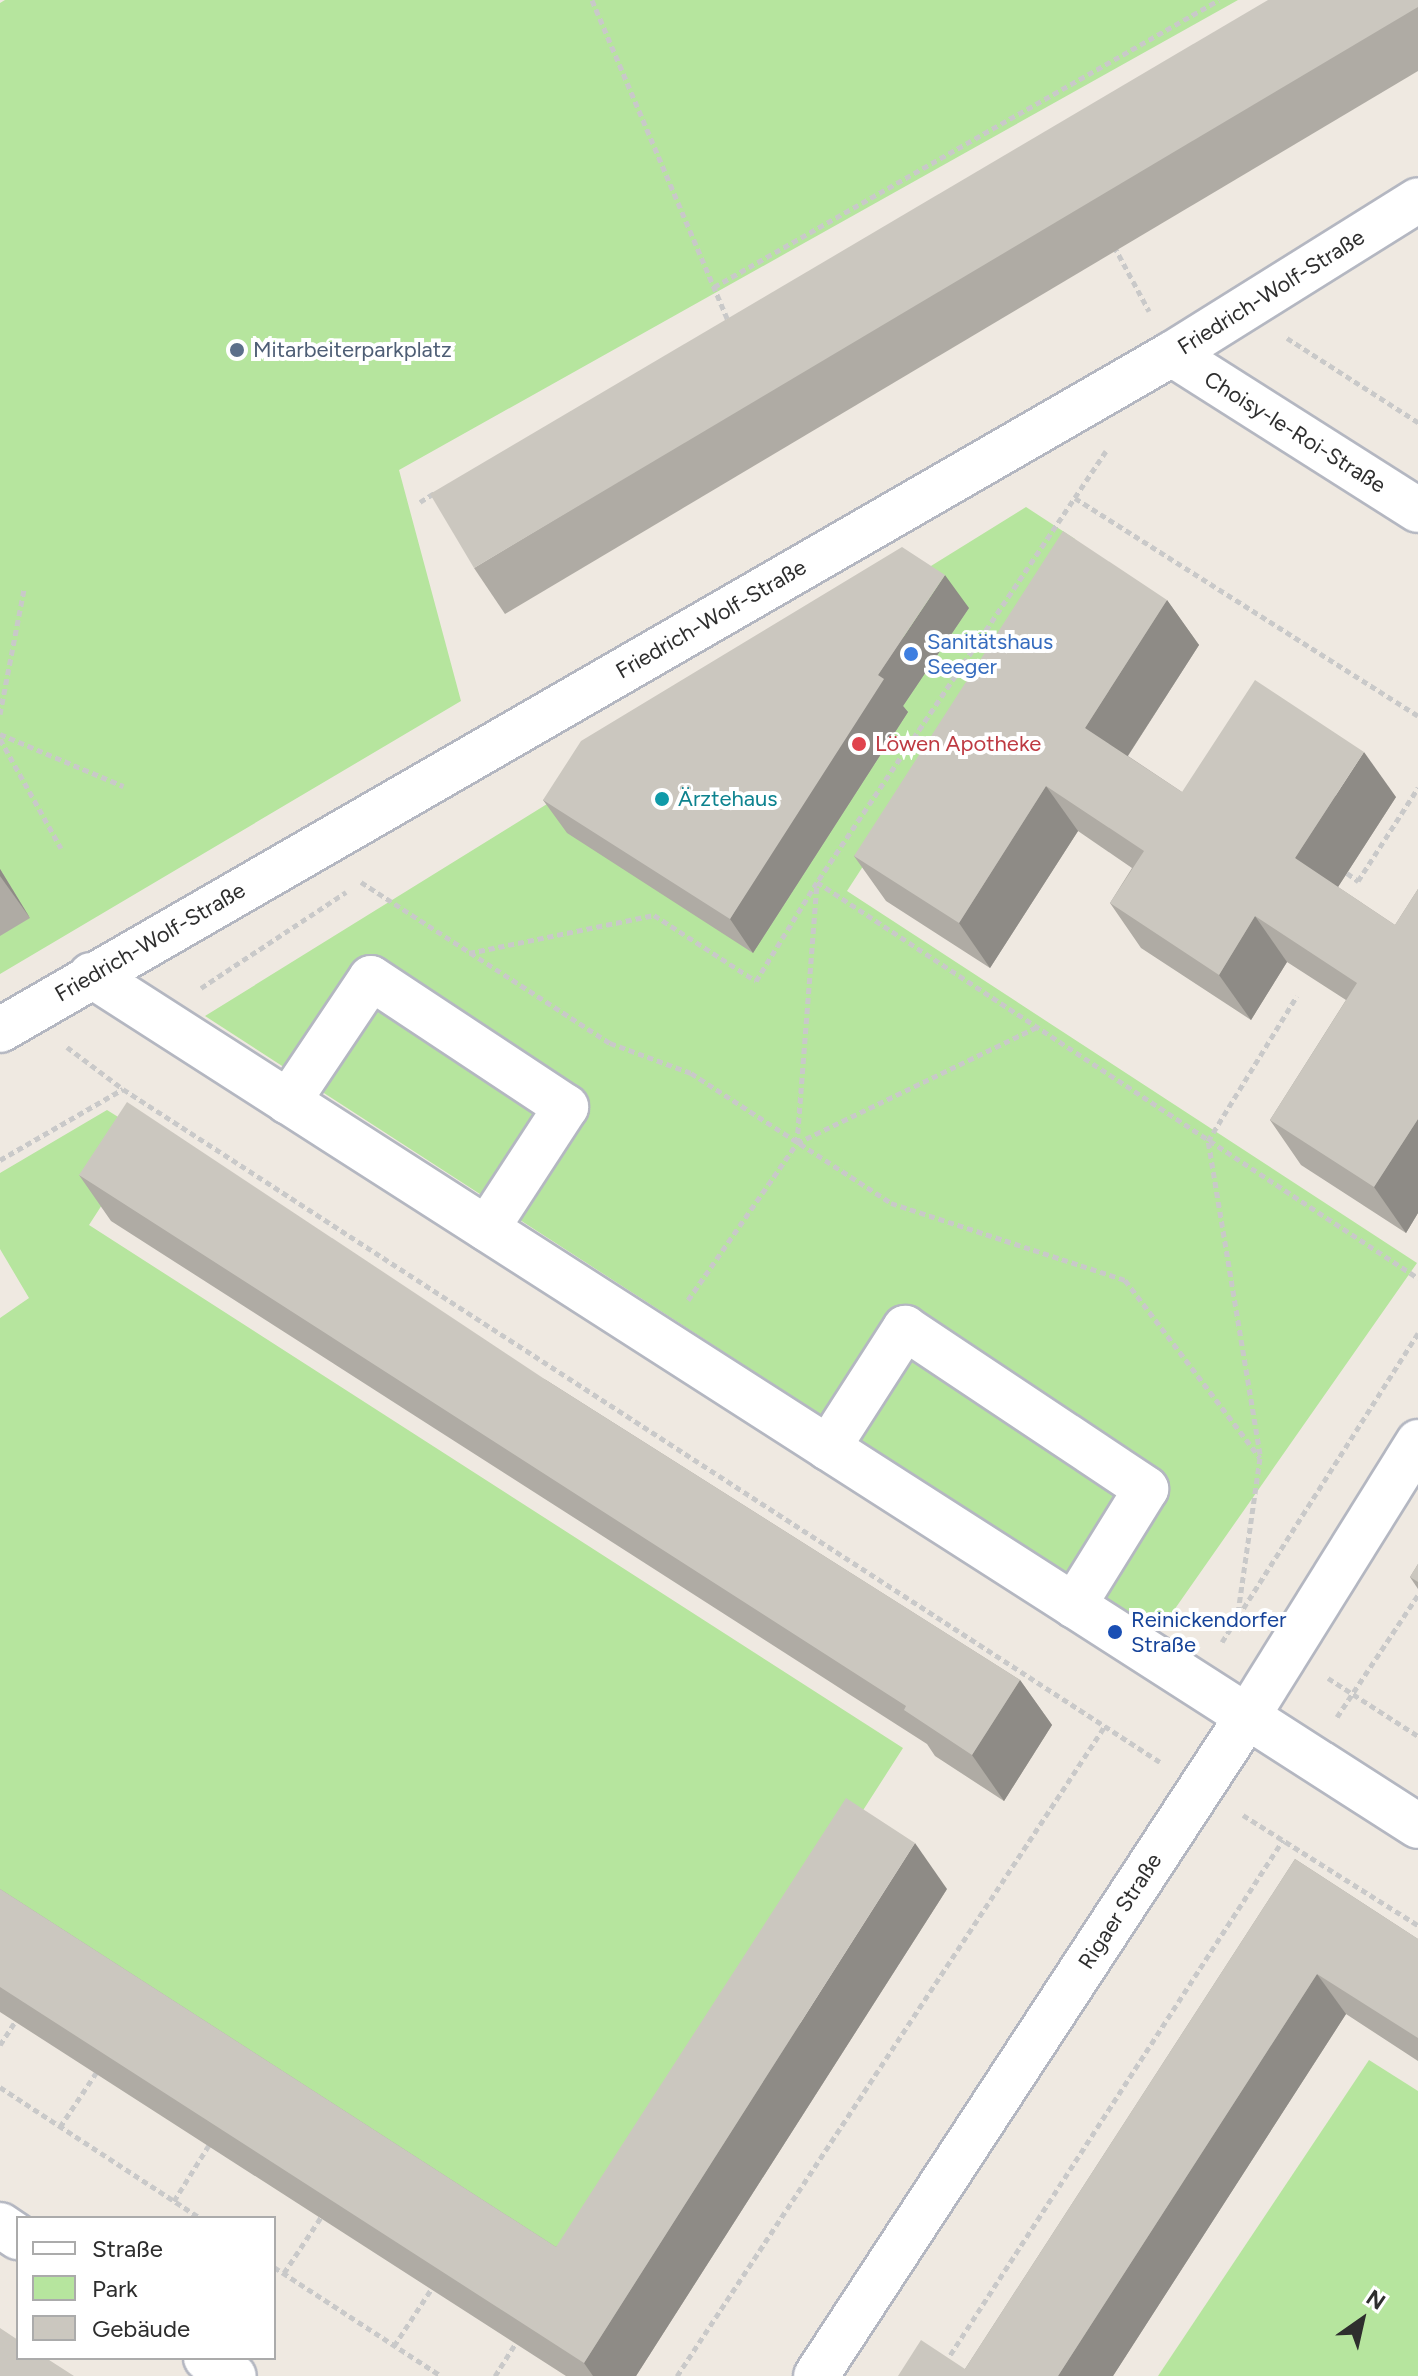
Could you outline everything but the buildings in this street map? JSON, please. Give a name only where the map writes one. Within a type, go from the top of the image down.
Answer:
[{"type":"street","name":"Friedrich-Wolf-Straße","points":[[13,1022],[1172,354],[1418,200]]},
{"type":"street","name":"Choisy-le-Roi-Straße","points":[[1172,354],[1418,510]]},
{"type":"street","points":[[91,975],[1418,1826]]},
{"type":"street","points":[[288,1102],[371,978],[566,1107],[487,1228]]},
{"type":"street","points":[[828,1448],[905,1328],[1146,1489],[1074,1605]]},
{"type":"street","name":"Rigaer Straße","points":[[816,2376],[1247,1717],[1418,1442]]},
{"type":"street","points":[[209,2360],[234,2376]]},
{"type":"path","points":[[592,0],[728,321]]},
{"type":"path","points":[[714,287],[1219,0]]},
{"type":"path","points":[[1107,234],[1172,354]]},
{"type":"path","points":[[1243,310],[1418,422]]},
{"type":"path","points":[[715,329],[742,314]]},
{"type":"path","points":[[469,953],[654,915],[756,981],[817,882],[1110,446]]},
{"type":"path","points":[[420,502],[447,486]]},
{"type":"path","points":[[1075,498],[1418,716]]},
{"type":"path","points":[[0,714],[24,589]]},
{"type":"path","points":[[0,736],[123,786]]},
{"type":"path","points":[[0,736],[61,848]]},
{"type":"path","points":[[1347,873],[1358,881],[1418,788]]},
{"type":"path","points":[[156,1017],[362,881],[610,1043],[691,1073],[891,1203],[1125,1280],[1260,1458]]},
{"type":"path","points":[[817,882],[1418,1278]]},
{"type":"path","points":[[797,1143],[817,882]]},
{"type":"path","points":[[1237,1619],[1260,1458],[1208,1141],[1297,996]]},
{"type":"path","points":[[13,1022],[123,1089],[1200,1788],[1418,1925]]},
{"type":"path","points":[[660,1340],[797,1143],[1037,1027]]},
{"type":"path","points":[[0,1160],[123,1089]]},
{"type":"path","points":[[1195,1683],[1418,1333]]},
{"type":"path","points":[[1311,1758],[1418,1595]]},
{"type":"path","points":[[1237,1619],[1418,1736]]},
{"type":"path","points":[[677,2376],[1105,1726]]},
{"type":"path","points":[[937,2376],[1283,1840]]},
{"type":"path","points":[[0,2045],[26,2005]]},
{"type":"path","points":[[60,2127],[96,2073]]},
{"type":"path","points":[[0,2087],[197,2216]]},
{"type":"path","points":[[174,2201],[209,2145]]},
{"type":"path","points":[[284,2273],[321,2217]]},
{"type":"path","points":[[276,2268],[441,2376]]},
{"type":"path","points":[[394,2346],[432,2288]]},
{"type":"path","points":[[495,2376],[526,2327]]},
{"type":"green space","points":[[5,0],[1238,0],[399,470],[461,701],[0,974],[0,3]]},
{"type":"green space","points":[[1026,507],[1075,539],[847,891],[1417,1263],[1158,1633],[205,1016]]},
{"type":"green space","points":[[107,1110],[147,1135],[89,1225],[903,1748],[566,2273],[0,1905],[0,1318],[29,1298],[0,1249],[0,1173]]},
{"type":"green space","points":[[1369,2060],[1418,2091],[1418,2376],[1158,2376]]},
{"type":"place","name":"Mitarbeiterparkplatz","points":[[237,350]]},
{"type":"place","name":"Sanitätshaus Seeger","points":[[911,654]]},
{"type":"place","name":"Löwen Apotheke","points":[[859,744]]},
{"type":"place","name":"Ärztehaus","points":[[662,799]]},
{"type":"place","name":"Reinickendorfer Straße","points":[[1115,1632]]}]
